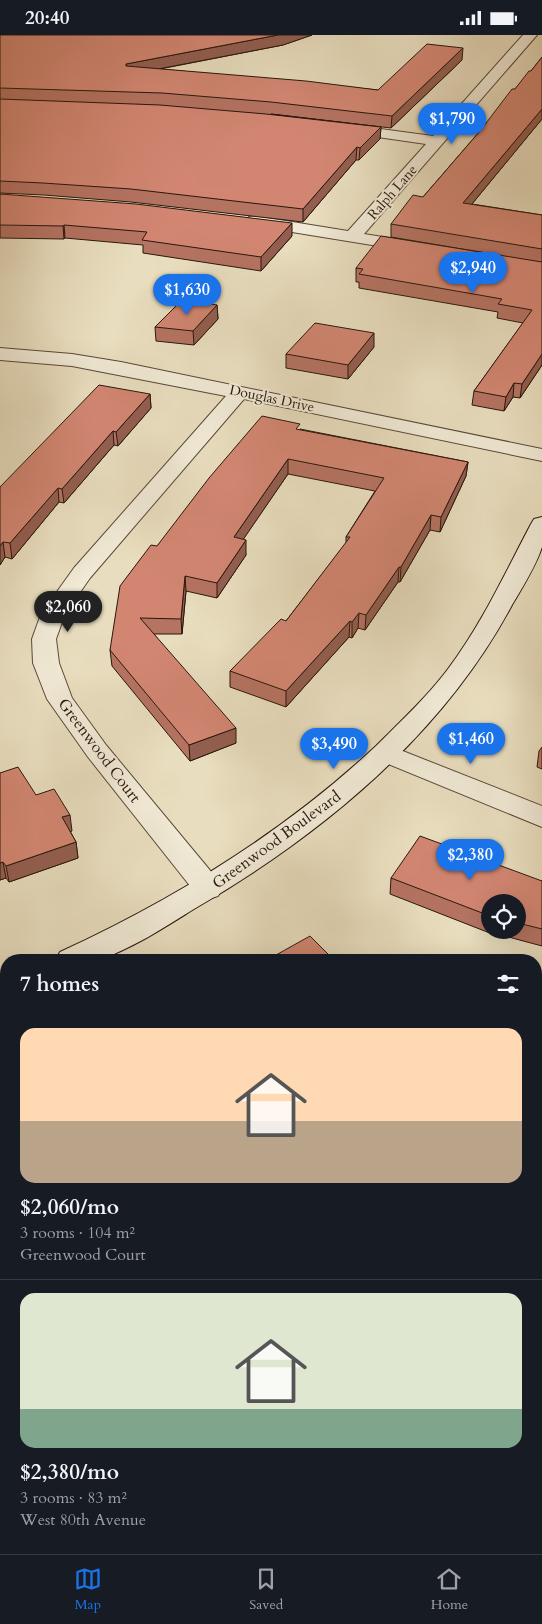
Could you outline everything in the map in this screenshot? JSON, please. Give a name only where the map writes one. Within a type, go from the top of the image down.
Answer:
[{"type":"street","name":"Ralph Lane","points":[[353,236],[530,35]]},
{"type":"street","points":[[333,126],[436,141]]},
{"type":"street","points":[[243,219],[428,249]]},
{"type":"street","name":"Douglas Drive","points":[[0,354],[72,360],[240,391],[542,455]]},
{"type":"street","name":"Greenwood Court","points":[[208,888],[97,751],[60,699],[46,663],[44,639],[53,614],[82,573],[240,391]]},
{"type":"street","name":"Greenwood Boulevard","points":[[83,954],[166,912],[208,888],[329,802],[385,753],[434,704],[465,663],[502,601],[542,524]]},
{"type":"street","points":[[385,753],[542,817]]},
{"type":"building","points":[[0,35],[278,35],[126,64],[126,66],[306,81],[378,90],[427,44],[463,48],[392,116],[271,102],[162,93],[0,88]]},
{"type":"building","points":[[542,57],[542,109],[463,203],[542,215],[542,249],[391,224],[413,195],[423,197],[480,131],[512,89],[515,89]]},
{"type":"building","points":[[0,99],[160,105],[266,114],[381,127],[360,148],[357,147],[303,209],[131,189],[0,181]]},
{"type":"building","points":[[0,194],[136,204],[292,223],[261,257],[142,240],[147,232],[64,225],[0,225]]},
{"type":"building","points":[[381,236],[542,262],[542,354],[522,384],[514,383],[506,397],[474,391],[532,310],[498,304],[502,299],[359,274],[363,269],[356,268]]},
{"type":"building","points":[[183,299],[217,305],[193,331],[155,327]]},
{"type":"building","points":[[315,323],[374,333],[348,365],[286,354]]},
{"type":"building","points":[[99,385],[150,394],[116,432],[113,431],[62,489],[58,488],[10,543],[3,542],[0,546],[0,487]]},
{"type":"building","points":[[262,416],[300,424],[296,429],[468,462],[441,517],[431,515],[401,567],[399,567],[366,615],[359,613],[352,622],[350,621],[286,691],[230,671],[281,619],[286,621],[350,537],[346,537],[384,478],[288,459],[234,537],[246,540],[217,583],[185,576],[181,619],[140,618],[236,728],[189,745],[110,650],[120,586],[151,545],[157,546],[209,478]]},
{"type":"building","points":[[18,767],[36,795],[54,789],[70,815],[62,817],[76,842],[6,866],[3,862],[0,863],[0,773]]},
{"type":"building","points":[[420,836],[542,881],[542,929],[526,925],[526,894],[481,894],[481,913],[391,878]]},
{"type":"building","points":[[310,936],[328,954],[278,954]]}]
